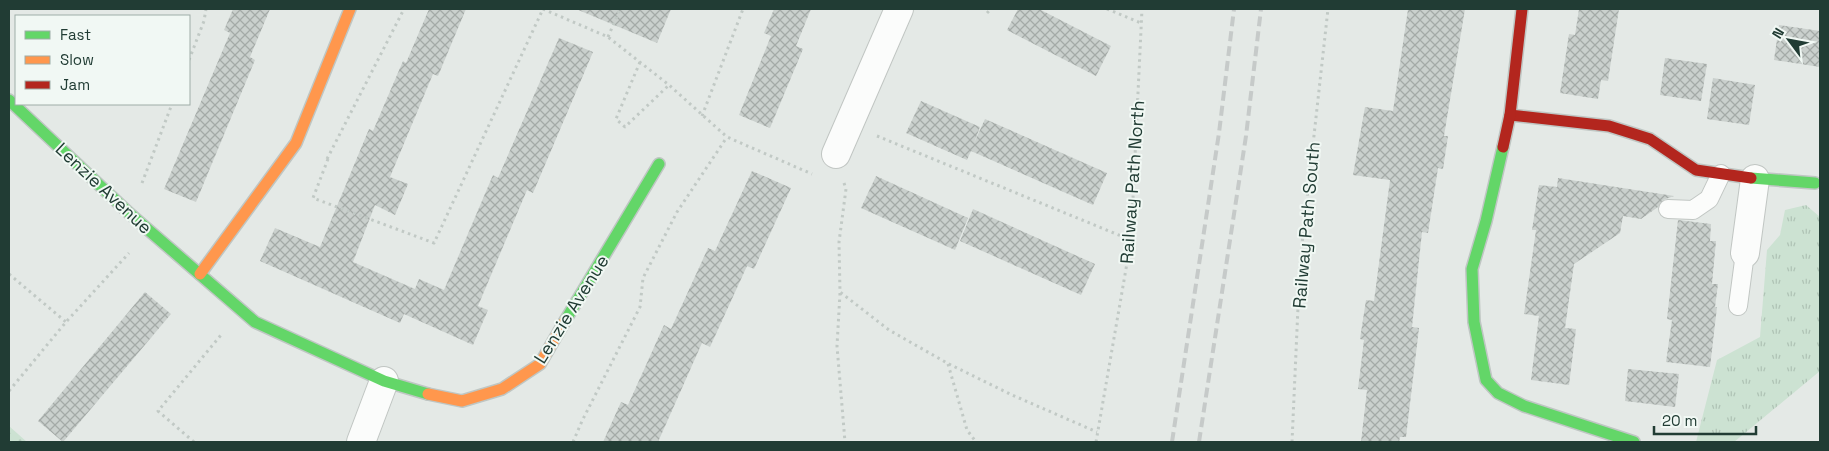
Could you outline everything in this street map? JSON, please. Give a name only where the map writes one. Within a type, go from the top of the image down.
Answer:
[{"type":"street","points":[[200,274],[296,142],[350,9]]},
{"type":"street","points":[[836,154],[899,9]]},
{"type":"street","points":[[1522,9],[1510,115],[1486,221],[1472,270],[1474,322],[1486,380],[1498,393],[1524,406],[1634,442]]},
{"type":"street","name":"Lenzie Avenue","points":[[9,100],[130,214],[255,322],[384,381],[418,392],[462,401],[502,389],[540,364],[659,164]]},
{"type":"street","points":[[1510,115],[1609,126],[1650,139],[1696,170],[1755,179],[1815,183]]},
{"type":"street","points":[[1746,253],[1755,179]]},
{"type":"street","points":[[360,442],[384,381]]},
{"type":"lane","points":[[1668,209],[1693,210],[1709,199],[1721,174]]},
{"type":"lane","points":[[1738,306],[1746,253]]},
{"type":"path","points":[[190,57],[204,21],[206,9]]},
{"type":"path","points":[[404,9],[328,159],[313,198],[434,243],[543,9],[608,37],[670,85],[702,116],[728,136],[818,177]]},
{"type":"path","points":[[608,37],[620,9]]},
{"type":"path","points":[[702,116],[743,9]]},
{"type":"path","points":[[987,13],[991,9]]},
{"type":"path","points":[[1107,9],[1141,23]]},
{"type":"path","name":"Railway Path North","points":[[1096,442],[1131,240],[1142,9]]},
{"type":"path","name":"Railway Path South","points":[[1292,442],[1300,262],[1328,9]]},
{"type":"path","points":[[640,62],[616,119],[625,127],[670,85]]},
{"type":"path","points":[[130,214],[172,105]]},
{"type":"path","points":[[849,125],[1131,240]]},
{"type":"path","points":[[573,442],[640,307],[643,278],[677,212],[728,136]]},
{"type":"path","points":[[296,142],[328,159]]},
{"type":"path","points":[[836,185],[846,189],[839,242],[838,346],[845,442]]},
{"type":"path","points":[[9,391],[66,322],[150,231]]},
{"type":"path","points":[[9,274],[66,322]]},
{"type":"path","points":[[840,292],[889,330],[948,364],[1012,395],[1098,432]]},
{"type":"path","points":[[194,442],[158,411],[242,310]]},
{"type":"path","points":[[948,364],[967,430],[976,442]]},
{"type":"green space","points":[[1806,205],[1820,217],[1820,371],[1734,442],[1696,442],[1717,360],[1760,337],[1767,250],[1780,235],[1785,210]]},
{"type":"green space","points":[[9,426],[27,442],[9,442]]},
{"type":"building","points":[[233,9],[270,9],[250,57],[255,60],[196,202],[164,189],[230,33],[224,30]]},
{"type":"building","points":[[429,9],[466,9],[438,76],[433,74],[390,177],[408,184],[395,215],[375,205],[353,262],[415,289],[419,279],[444,290],[493,175],[498,178],[559,38],[593,52],[533,193],[527,190],[478,306],[488,310],[473,345],[404,314],[400,323],[260,261],[275,228],[320,247],[369,129],[373,131],[403,61],[406,63]]},
{"type":"building","points":[[576,9],[671,9],[657,43]]},
{"type":"building","points":[[774,9],[811,9],[796,46],[803,49],[770,128],[739,115],[771,36],[764,33]]},
{"type":"building","points":[[1018,9],[1039,9],[1111,46],[1096,76],[1007,30]]},
{"type":"building","points":[[1408,9],[1465,9],[1444,136],[1448,136],[1443,169],[1438,168],[1428,233],[1422,232],[1412,327],[1419,328],[1406,437],[1400,437],[1399,442],[1361,442],[1367,390],[1358,389],[1364,340],[1360,339],[1366,300],[1374,301],[1390,180],[1353,175],[1365,107],[1393,111]]},
{"type":"building","points":[[1579,9],[1619,9],[1608,81],[1601,80],[1598,99],[1560,93],[1569,34],[1575,35]]},
{"type":"building","points":[[1779,25],[1820,31],[1820,67],[1774,60]]},
{"type":"building","points":[[1665,58],[1707,64],[1701,101],[1660,95]]},
{"type":"building","points":[[1713,78],[1755,85],[1749,125],[1707,119]]},
{"type":"building","points":[[921,101],[980,127],[974,143],[985,119],[1107,173],[1093,205],[971,151],[967,160],[906,133]]},
{"type":"building","points":[[752,171],[791,188],[754,269],[747,266],[710,347],[702,343],[658,442],[603,442],[621,402],[628,405],[664,325],[671,329],[708,248],[715,251]]},
{"type":"building","points":[[876,176],[968,218],[955,250],[861,208]]},
{"type":"building","points":[[1558,178],[1674,196],[1663,200],[1658,207],[1641,219],[1623,216],[1620,233],[1574,264],[1565,328],[1576,329],[1569,385],[1531,380],[1539,316],[1524,314],[1536,230],[1532,230],[1539,185],[1557,187]]},
{"type":"building","points":[[973,209],[1095,264],[1081,295],[960,241]]},
{"type":"building","points":[[1678,220],[1711,224],[1710,241],[1716,241],[1712,284],[1718,284],[1715,307],[1717,307],[1710,367],[1666,362],[1672,320],[1667,319]]},
{"type":"building","points":[[145,292],[171,314],[63,442],[38,421]]},
{"type":"building","points":[[1628,369],[1679,374],[1675,407],[1625,401]]},
{"type":"railway","points":[[1172,442],[1219,133],[1234,9]]},
{"type":"railway","points":[[1199,442],[1246,136],[1261,9]]},
{"type":"traffic: fast","points":[[9,100],[130,214],[255,322],[384,381],[428,394]]},
{"type":"traffic: fast","points":[[1503,147],[1486,221],[1472,269],[1474,322],[1486,380],[1498,393],[1524,406],[1634,442]]},
{"type":"traffic: fast","points":[[565,321],[659,164]]},
{"type":"traffic: fast","points":[[1751,178],[1815,183]]},
{"type":"traffic: slow","points":[[200,274],[296,143],[350,9]]},
{"type":"traffic: slow","points":[[428,394],[462,401],[502,389],[540,364],[565,321]]},
{"type":"traffic: jam","points":[[1503,147],[1510,115],[1522,9]]},
{"type":"traffic: jam","points":[[1510,115],[1609,126],[1650,139],[1696,170],[1751,178]]}]
